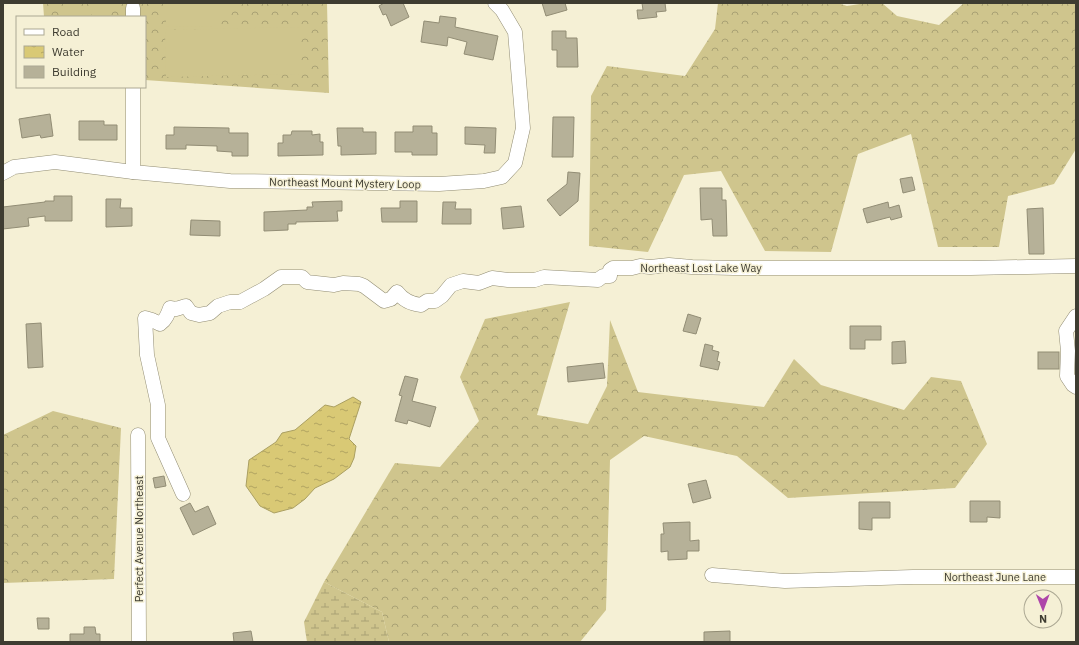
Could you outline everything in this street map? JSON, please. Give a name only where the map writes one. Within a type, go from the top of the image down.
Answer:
[{"type":"street","name":"Northeast Mount Mystery Loop","points":[[3,173],[14,167],[55,162],[133,172],[230,181],[439,184],[484,181],[502,177],[515,163],[523,128],[515,32],[502,10],[495,3]]},
{"type":"street","points":[[133,88],[133,172]]},
{"type":"street","name":"Northeast Lost Lake Way","points":[[183,494],[158,438],[158,405],[147,355],[145,318],[160,324],[164,321],[170,308],[176,309],[186,306],[191,313],[200,315],[210,312],[218,306],[230,302],[240,302],[264,289],[281,277],[302,277],[307,282],[334,285],[343,283],[359,284],[384,301],[391,299],[397,292],[403,299],[414,304],[421,305],[427,301],[435,301],[442,296],[451,285],[463,281],[479,283],[492,278],[508,280],[536,280],[544,277],[598,280],[603,276],[610,276],[610,270],[613,268],[632,268],[640,266],[764,268],[963,268],[1076,266]]},
{"type":"street","points":[[1076,316],[1066,331],[1068,352],[1067,376],[1072,385],[1076,387]]},
{"type":"street","name":"Perfect Avenue Northeast","points":[[138,435],[139,642]]},
{"type":"street","name":"Northeast June Lane","points":[[712,575],[785,581],[913,577],[1076,577]]},
{"type":"green space","points":[[43,3],[327,3],[329,93],[146,80],[146,16],[44,16]]},
{"type":"green space","points":[[63,3],[81,3],[81,16],[63,16]]},
{"type":"green space","points":[[92,3],[109,3],[109,16],[92,16]]},
{"type":"green space","points":[[166,3],[231,3],[231,11],[213,26],[166,27]]},
{"type":"green space","points":[[718,3],[838,3],[847,6],[866,3],[882,3],[897,16],[939,25],[964,3],[1076,3],[1076,149],[1054,184],[1008,196],[999,247],[938,247],[911,134],[858,154],[831,252],[765,251],[721,171],[684,175],[648,252],[589,246],[591,96],[607,66],[685,76],[715,29]]},
{"type":"green space","points":[[300,27],[300,74],[166,77],[165,30]]},
{"type":"green space","points":[[570,302],[537,415],[588,424],[607,386],[610,320],[638,392],[764,407],[794,359],[821,385],[904,410],[931,377],[961,381],[987,444],[955,488],[788,498],[737,456],[644,436],[610,460],[606,610],[580,642],[389,642],[382,612],[324,582],[395,463],[440,467],[479,421],[460,377],[485,319]]},
{"type":"green space","points":[[53,411],[121,428],[114,579],[3,583],[3,435]]},
{"type":"green space","points":[[324,582],[382,612],[389,642],[307,642],[304,622]]},
{"type":"water","points":[[353,397],[361,402],[349,439],[356,446],[354,458],[350,467],[334,479],[315,488],[305,499],[293,508],[274,513],[260,506],[246,486],[249,460],[276,442],[282,433],[295,430],[325,405],[334,407]]},
{"type":"building","points":[[384,3],[403,3],[409,17],[391,26],[386,14],[383,15],[379,6]]},
{"type":"building","points":[[542,3],[565,3],[567,10],[546,16]]},
{"type":"building","points":[[642,3],[665,3],[666,11],[656,12],[657,17],[638,19],[637,10],[643,10]]},
{"type":"building","points":[[440,16],[456,18],[455,27],[498,36],[493,60],[464,54],[467,42],[448,37],[447,46],[421,42],[424,21],[439,23]]},
{"type":"building","points":[[552,31],[566,31],[566,38],[577,38],[578,67],[557,67],[557,50],[552,50]]},
{"type":"building","points":[[50,114],[53,136],[41,138],[40,135],[22,138],[19,119]]},
{"type":"building","points":[[553,117],[574,117],[573,157],[552,157]]},
{"type":"building","points":[[79,121],[104,121],[104,125],[117,125],[117,140],[79,140]]},
{"type":"building","points":[[413,126],[432,126],[432,133],[437,133],[437,155],[412,155],[412,152],[395,152],[395,132],[413,132]]},
{"type":"building","points":[[174,127],[229,128],[229,133],[248,133],[248,156],[232,156],[232,152],[217,151],[217,146],[186,145],[186,149],[166,149],[166,135],[174,135]]},
{"type":"building","points":[[465,127],[496,128],[495,153],[484,153],[485,145],[465,144]]},
{"type":"building","points":[[337,128],[363,128],[363,132],[376,132],[376,154],[341,155],[341,146],[338,146]]},
{"type":"building","points":[[292,131],[312,131],[312,135],[320,134],[320,142],[323,142],[323,155],[278,156],[278,143],[283,143],[283,135],[291,135]]},
{"type":"building","points":[[568,172],[580,173],[578,201],[560,216],[547,200],[567,184]]},
{"type":"building","points":[[912,177],[915,190],[903,193],[900,179]]},
{"type":"building","points":[[700,188],[722,188],[722,200],[726,200],[727,236],[713,236],[712,219],[701,220]]},
{"type":"building","points":[[54,196],[72,196],[72,221],[45,221],[45,216],[28,218],[29,226],[3,229],[3,207],[54,201]]},
{"type":"building","points":[[106,199],[121,199],[120,208],[132,208],[132,226],[106,227]]},
{"type":"building","points":[[342,201],[342,211],[337,211],[338,221],[296,222],[296,224],[288,224],[288,230],[264,231],[264,212],[307,210],[307,207],[313,207],[312,202]]},
{"type":"building","points":[[400,201],[417,201],[417,222],[382,222],[381,208],[400,208]]},
{"type":"building","points":[[443,202],[456,202],[455,209],[471,209],[471,224],[442,224]]},
{"type":"building","points":[[888,202],[889,208],[899,205],[902,217],[891,220],[890,217],[867,223],[863,209]]},
{"type":"building","points":[[521,206],[524,227],[503,229],[501,208]]},
{"type":"building","points":[[1043,208],[1044,254],[1029,254],[1027,209]]},
{"type":"building","points":[[191,220],[220,221],[220,236],[190,235]]},
{"type":"building","points":[[688,314],[701,318],[696,334],[683,331]]},
{"type":"building","points":[[41,323],[43,367],[28,368],[26,324]]},
{"type":"building","points":[[850,326],[881,326],[881,340],[865,340],[865,349],[850,349]]},
{"type":"building","points":[[905,341],[906,363],[892,364],[892,342]]},
{"type":"building","points":[[705,344],[713,346],[712,350],[719,352],[717,361],[720,362],[718,370],[700,366]]},
{"type":"building","points":[[1038,352],[1059,352],[1059,369],[1038,369]]},
{"type":"building","points":[[603,363],[605,378],[568,382],[567,367]]},
{"type":"building","points":[[405,376],[418,379],[412,401],[436,407],[430,427],[408,420],[407,424],[395,421],[402,396],[399,395]]},
{"type":"building","points":[[164,476],[166,486],[155,488],[153,478]]},
{"type":"building","points":[[706,480],[711,498],[693,503],[688,484]]},
{"type":"building","points":[[970,501],[1000,501],[1000,518],[987,517],[987,522],[970,522]]},
{"type":"building","points":[[859,502],[890,502],[890,518],[872,518],[872,530],[859,529]]},
{"type":"building","points":[[190,503],[195,512],[208,506],[216,524],[193,535],[180,508]]},
{"type":"building","points":[[690,522],[690,541],[699,540],[699,551],[687,551],[687,559],[668,560],[668,551],[661,552],[661,534],[664,534],[663,523]]},
{"type":"building","points":[[37,618],[49,618],[49,629],[38,629]]},
{"type":"building","points":[[84,627],[95,627],[96,634],[100,634],[100,642],[70,642],[70,634],[84,634]]},
{"type":"building","points":[[251,631],[253,642],[234,642],[233,633]]},
{"type":"building","points":[[730,631],[730,642],[704,642],[704,632]]}]
